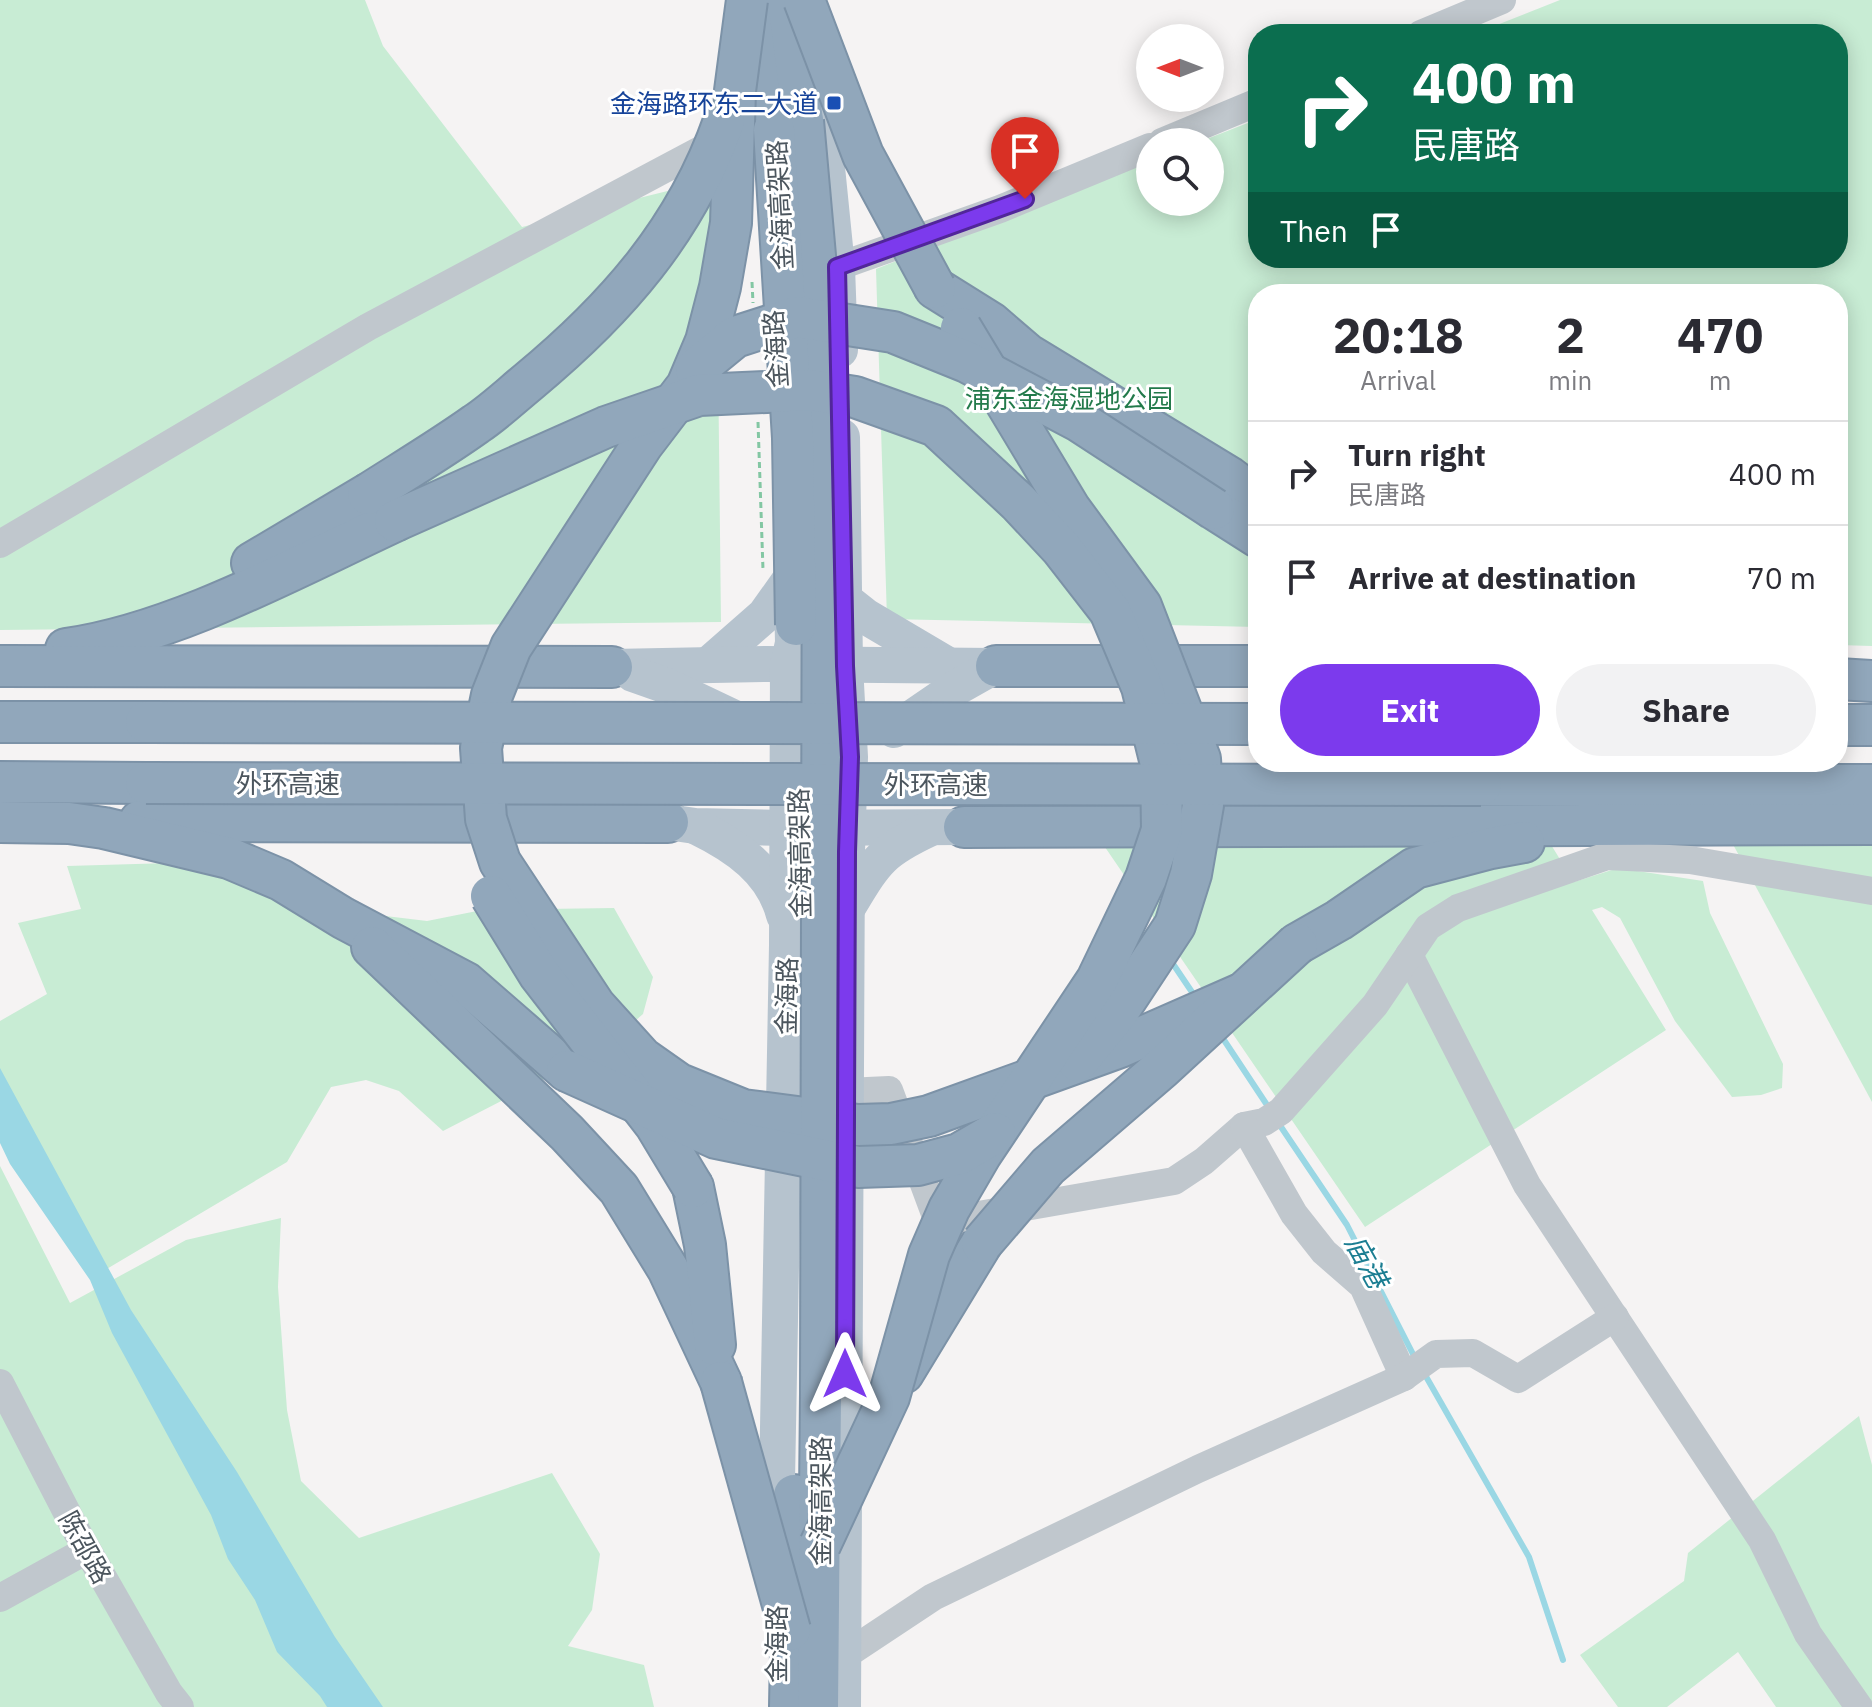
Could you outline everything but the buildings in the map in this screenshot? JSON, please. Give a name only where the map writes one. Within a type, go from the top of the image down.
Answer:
[{"type":"highway","points":[[744,0],[746,107],[731,223],[706,341],[687,386],[642,445],[511,647],[492,695],[481,748],[486,819],[500,862],[595,1006],[642,1058],[679,1084],[743,1110],[858,1125],[891,1124],[929,1116],[1120,1047],[1241,994]]},
{"type":"highway","name":"金海高架路","points":[[760,0],[774,130],[793,438],[802,1216],[790,1707]]},
{"type":"highway","name":"金海高架路","points":[[788,0],[803,121],[815,263],[823,437],[818,1707]]},
{"type":"highway","points":[[0,822],[69,823],[104,828],[229,858],[281,880],[343,918],[466,983],[567,1071],[716,1138],[858,1167],[918,1165],[959,1154],[1043,1105],[1117,1013],[1175,925],[1191,874],[1203,805],[1200,759],[1141,606],[1070,509],[950,307],[935,288],[863,155],[806,0]]},
{"type":"highway","points":[[382,508],[568,349],[638,277],[676,222],[746,107]]},
{"type":"highway","points":[[935,288],[991,323],[1027,354],[1233,495],[1248,520]]},
{"type":"highway","points":[[790,1630],[721,1382],[705,1245],[693,1187],[655,1124],[539,974],[482,882],[463,805],[458,755],[468,694],[486,646],[577,500],[651,412],[678,384],[735,337],[797,317],[893,332],[967,362],[1079,421],[1233,495]]},
{"type":"highway","points":[[0,663],[19,653],[85,647],[111,641],[194,611],[382,508],[699,395],[810,390],[855,397],[936,426],[1007,491],[1061,548],[1110,611],[1142,687],[1161,764],[1162,830],[1146,878],[1097,980],[981,1154],[949,1209],[929,1255],[889,1397]]},
{"type":"highway","points":[[0,663],[612,667]]},
{"type":"highway","points":[[996,666],[1248,666]]},
{"type":"highway","points":[[1848,680],[1872,681]]},
{"type":"highway","points":[[0,722],[1248,724]]},
{"type":"highway","points":[[1848,725],[1872,725]]},
{"type":"highway","name":"外环高速","points":[[0,782],[1872,785]]},
{"type":"highway","points":[[104,828],[132,821],[682,824]]},
{"type":"highway","points":[[820,1545],[889,1397],[929,1326],[982,1243],[1048,1166],[1162,1068],[1297,944],[1339,920],[1415,868],[1491,848],[1631,824]]},
{"type":"highway","points":[[949,827],[1872,824]]},
{"type":"highway","points":[[343,918],[567,1133],[619,1189],[668,1269],[721,1382]]},
{"type":"main road","points":[[806,0],[822,105],[837,267],[850,757],[847,818],[843,1707]]},
{"type":"main road","name":"金海路","points":[[746,107],[792,577],[793,643],[788,679],[786,753],[787,945],[775,1707]]},
{"type":"main road","points":[[708,665],[765,615],[792,577]]},
{"type":"main road","points":[[846,601],[865,616],[949,666]]},
{"type":"main road","points":[[612,667],[708,665],[788,679],[846,681],[949,666],[996,666]]},
{"type":"main road","points":[[787,820],[818,772],[850,757],[954,689],[996,666]]},
{"type":"main road","points":[[612,667],[667,686],[763,731],[786,753],[818,772],[847,818]]},
{"type":"main road","points":[[788,679],[818,730],[850,757],[949,827]]},
{"type":"main road","points":[[682,824],[713,792],[764,772],[818,730],[846,681]]},
{"type":"main road","points":[[682,824],[847,818],[949,827]]},
{"type":"main road","points":[[682,824],[753,861],[777,891],[784,913],[787,945]]},
{"type":"main road","points":[[847,908],[873,865],[891,848],[949,827]]},
{"type":"street","points":[[1445,24],[1502,0]]},
{"type":"street","points":[[1196,128],[1248,106]]},
{"type":"street","points":[[0,544],[746,107]]},
{"type":"street","points":[[837,267],[1000,209],[1136,153]]},
{"type":"street","points":[[846,1092],[889,1090],[938,1222],[1174,1181],[1263,1120],[1375,1005],[1428,927],[1458,908],[1607,856],[1690,860],[1872,891]]},
{"type":"street","points":[[1409,955],[1527,1185],[1762,1540],[1808,1634],[1859,1707]]},
{"type":"street","points":[[1263,1120],[1294,1214],[1324,1252],[1363,1286],[1413,1370]]},
{"type":"street","points":[[844,1656],[933,1597],[1198,1469],[1413,1370],[1436,1354],[1473,1353],[1518,1379],[1615,1317]]},
{"type":"street","name":"陈邵路","points":[[0,1383],[87,1550],[180,1707]]},
{"type":"street","points":[[0,1598],[87,1550]]},
{"type":"green space","points":[[0,0],[365,0],[383,46],[522,227],[716,179],[721,622],[0,630]]},
{"type":"green space","name":"浦东金海湿地公园","points":[[1560,0],[1872,0],[1872,646],[1848,645],[1848,284],[1248,284],[1248,627],[887,619],[876,269],[1136,167],[1136,216],[1224,216],[1224,132],[1248,123],[1248,268],[1848,268],[1848,24],[1499,24]]},
{"type":"green space","points":[[1096,834],[1545,835],[1574,882],[1618,868],[1703,881],[1710,913],[1783,1064],[1782,1088],[1761,1095],[1732,1097],[1675,1021],[1620,918],[1602,907],[1592,910],[1666,1030],[1365,1227]]},
{"type":"green space","points":[[1729,837],[1872,837],[1872,1102]]},
{"type":"green space","points":[[270,860],[286,904],[427,921],[482,910],[614,908],[653,977],[643,1014],[604,1048],[443,1131],[399,1091],[366,1080],[331,1087],[287,1162],[105,1270],[0,1075],[0,1021],[47,994],[18,923],[81,909],[67,866]]},
{"type":"green space","points":[[0,1166],[70,1303],[186,1240],[281,1218],[278,1287],[287,1410],[301,1481],[359,1538],[552,1473],[600,1554],[592,1610],[568,1646],[644,1665],[654,1707],[0,1707]]},
{"type":"green space","points":[[1859,1416],[1872,1465],[1872,1707],[1776,1707],[1738,1652],[1667,1707],[1618,1707],[1580,1655],[1684,1581],[1688,1553]]},
{"type":"water","points":[[0,1068],[131,1310],[237,1472],[335,1637],[383,1707],[327,1707],[277,1652],[255,1600],[228,1559],[211,1515],[112,1333],[90,1280],[10,1164],[0,1143]]},
{"type":"waterway","name":"庙港","points":[[1169,958],[1196,998]]},
{"type":"waterway","name":"庙港","points":[[1220,1034],[1269,1108]]},
{"type":"waterway","name":"庙港","points":[[1277,1121],[1347,1225],[1416,1360]]},
{"type":"waterway","name":"庙港","points":[[1424,1373],[1529,1557],[1563,1660]]},
{"type":"place","name":"金海路环东二大道","points":[[834,103]]},
{"type":"route","points":[[845,1374],[850,757],[845,666],[837,267],[1025,199]]}]
